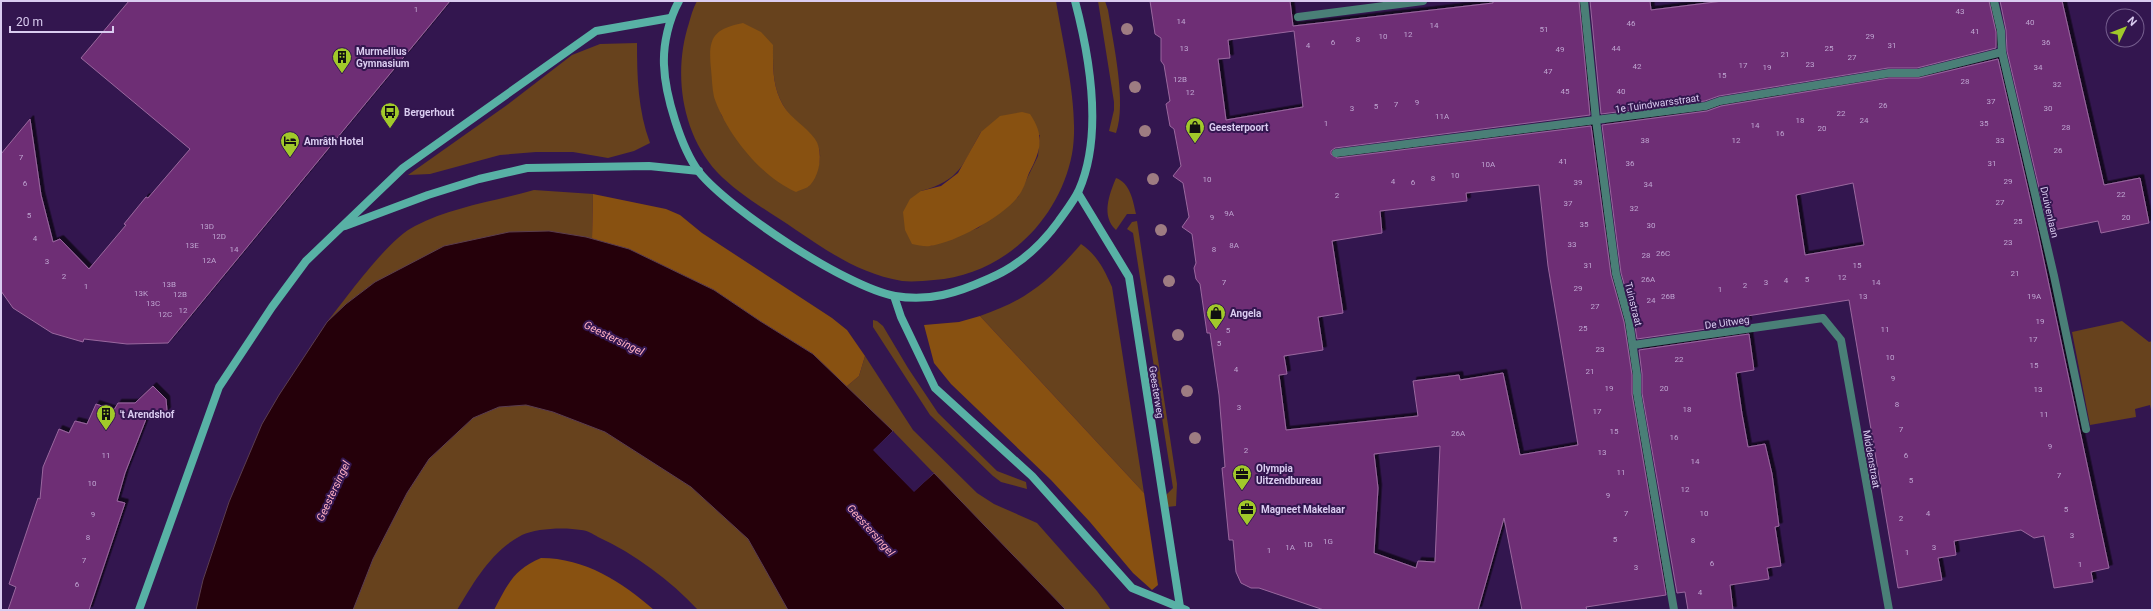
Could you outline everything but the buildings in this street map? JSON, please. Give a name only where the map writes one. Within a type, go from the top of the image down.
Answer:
[{"type":"main road","points":[[679,1],[670,18],[664,65],[675,122],[687,152],[699,171],[722,194],[748,215],[808,256],[855,282],[894,296],[927,299],[958,292],[1000,274],[1026,258],[1046,238],[1078,193],[1085,173],[1092,135],[1090,73],[1075,1]]},
{"type":"main road","points":[[139,610],[219,387],[272,307],[306,261],[403,168],[596,31],[670,18]]},
{"type":"main road","points":[[342,227],[428,195],[479,179],[527,168],[649,166],[699,171]]},
{"type":"main road","name":"Geesterweg","points":[[1078,193],[1129,277],[1182,609]]},
{"type":"main road","points":[[894,296],[901,317],[935,388],[1032,476],[1132,588],[1182,609]]},
{"type":"street","points":[[1298,17],[1423,1]]},
{"type":"street","name":"Tuinstraat","points":[[1584,1],[1596,120],[1616,274],[1629,321],[1637,375],[1637,393],[1674,610]]},
{"type":"street","name":"Druivenlaan","points":[[1994,1],[2001,31],[2002,52],[2054,276],[2086,429]]},
{"type":"street","name":"1e Tuindwarsstraat","points":[[1336,153],[1706,106],[1720,101],[1889,73],[1918,74],[2002,52]]},
{"type":"street","name":"De Uitweg","points":[[1633,346],[1823,318]]},
{"type":"street","name":"Middenstraat","points":[[1823,318],[1841,340],[1888,610]]},
{"type":"shaded area","points":[[697,1],[1056,1],[1070,78],[1074,118],[1074,137],[1072,154],[1065,178],[1055,201],[1041,222],[1024,240],[1005,256],[983,268],[959,276],[930,280],[902,281],[887,278],[846,262],[821,247],[735,188],[717,172],[695,139],[688,120],[681,81],[684,42],[691,15]],"holes":[[[773,45],[774,76],[779,98],[791,117],[815,140],[819,148],[820,158],[817,171],[808,187],[757,163],[722,116],[714,95]],[[981,132],[1040,135],[1038,156],[1018,197],[978,228],[930,246],[921,191],[945,182],[953,176],[959,170]]]},
{"type":"shaded area","points":[[1098,1],[1105,1],[1108,10],[1116,55],[1120,89],[1120,106],[1116,133],[1109,131],[1114,110],[1114,102]]},
{"type":"shaded area","points":[[743,23],[761,32],[773,45],[774,76],[779,98],[786,110],[811,134],[818,144],[820,157],[818,171],[812,183],[808,187],[796,192],[770,176],[746,152],[727,125],[714,97],[710,50],[714,37],[724,28]]},
{"type":"shaded area","points":[[637,43],[639,94],[643,118],[650,143],[634,151],[608,158],[573,152],[536,152],[500,155],[430,174],[408,175],[507,105],[572,55],[600,44]]},
{"type":"shaded area","points":[[1022,112],[1030,114],[1035,122],[1038,129],[1040,143],[1039,150],[1023,189],[1017,198],[989,221],[952,240],[930,246],[912,244],[905,230],[903,212],[910,199],[921,191],[941,186],[958,173],[981,132],[1000,116]]},
{"type":"shaded area","points":[[1116,178],[1121,180],[1128,188],[1136,214],[1127,214],[1116,230],[1111,224],[1109,218],[1108,205]]},
{"type":"shaded area","points":[[534,190],[593,194],[592,239],[549,231],[375,282],[346,304],[327,322],[368,270],[404,233],[429,219],[458,209]]},
{"type":"shaded area","points":[[593,194],[666,209],[680,215],[702,233],[832,318],[847,330],[865,356],[859,376],[846,387],[813,354],[714,290],[629,249],[592,239]]},
{"type":"shaded area","points":[[1137,221],[1177,484],[1176,506],[1167,507],[1164,497],[1173,488],[1133,233],[1127,229],[1132,222]]},
{"type":"shaded area","points":[[1081,244],[1087,248],[1100,263],[1112,287],[1144,493],[980,316],[1011,303],[1036,288],[1058,269]]},
{"type":"shaded area","points":[[980,316],[1144,493],[1158,585],[1152,590],[1133,573],[1090,522],[1051,480],[951,384],[934,363],[924,325],[959,322]]},
{"type":"shaded area","points":[[873,320],[877,321],[883,326],[908,368],[938,413],[997,471],[1026,482],[1027,489],[1001,482],[993,476],[930,415],[873,327]]},
{"type":"shaded area","points":[[2122,321],[2149,342],[2152,341],[2152,414],[2150,405],[2135,409],[2136,417],[2090,425],[2072,332]]},
{"type":"shaded area","points":[[865,356],[913,430],[977,493],[994,504],[1037,523],[1097,591],[1111,610],[1066,610],[893,431],[846,387],[859,376]]},
{"type":"shaded area","points":[[526,405],[553,412],[605,432],[691,487],[748,539],[788,610],[698,610],[664,578],[625,551],[588,531],[559,528],[535,531],[522,535],[501,550],[484,568],[457,610],[353,610],[373,559],[407,493],[429,459],[473,418],[499,407]]},
{"type":"shaded area","points":[[541,558],[573,562],[588,567],[616,581],[654,610],[494,610],[512,579],[524,568]]},
{"type":"water","name":"Geestersingel","points":[[549,231],[586,237],[629,249],[714,290],[813,354],[893,431],[874,450],[914,491],[934,473],[1066,610],[788,610],[748,539],[691,487],[605,432],[553,412],[526,405],[499,407],[473,418],[429,459],[407,493],[373,559],[353,610],[196,610],[203,580],[229,502],[262,424],[279,395],[327,322],[346,304],[375,282],[444,246],[509,232]]},
{"type":"pier","points":[[893,431],[894,432],[876,450],[914,489],[932,472],[934,473],[914,492],[873,450]]},
{"type":"place","name":"Murmellius Gymnasium","points":[[342,74]]},
{"type":"place","name":"Bergerhout","points":[[390,129]]},
{"type":"place","name":"Geesterpoort","points":[[1195,144]]},
{"type":"place","name":"Amrâth Hotel","points":[[290,158]]},
{"type":"place","name":"Angela","points":[[1216,330]]},
{"type":"place","name":"'t Arendshof","points":[[106,431]]},
{"type":"place","name":"Olympia Uitzendbureau","points":[[1242,491]]},
{"type":"place","name":"Magneet Makelaar","points":[[1247,526]]}]
